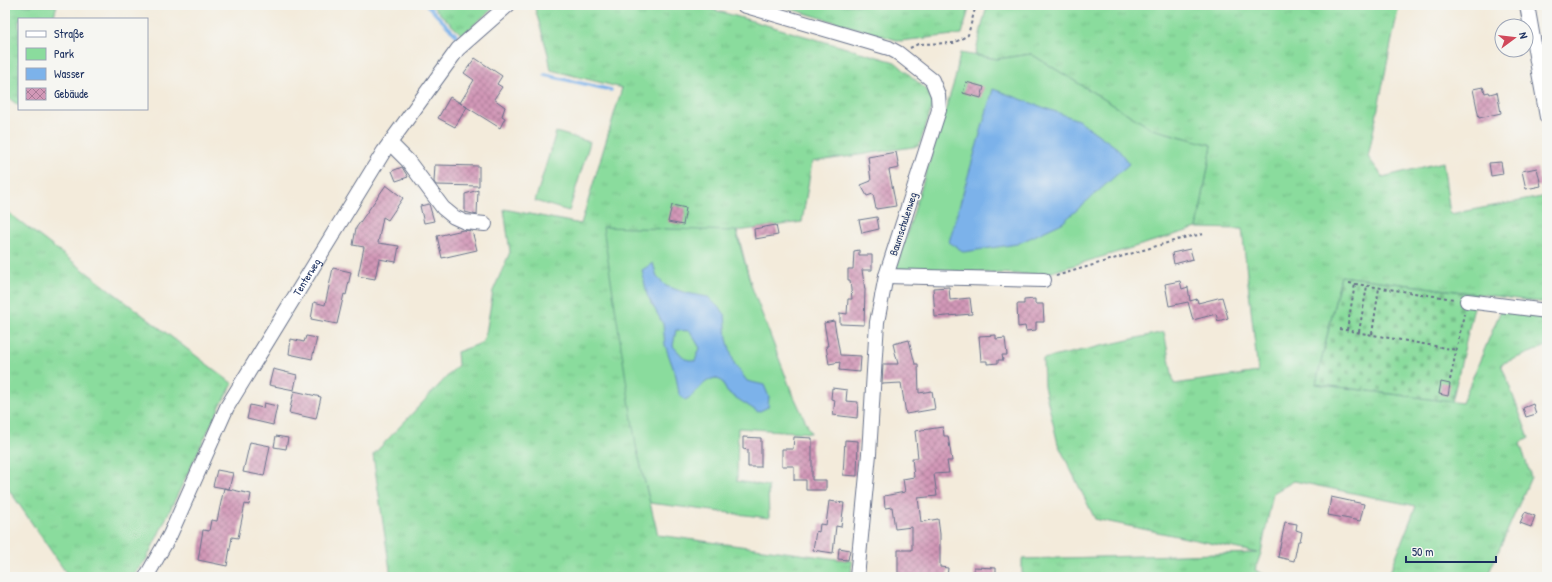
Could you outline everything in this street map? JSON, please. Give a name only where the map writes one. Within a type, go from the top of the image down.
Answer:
[{"type":"street","name":"Tenterweg","points":[[146,577],[170,535],[227,407],[384,151],[458,49],[508,5]]},
{"type":"street","name":"Baumschulenweg","points":[[742,5],[889,48],[898,53],[932,80],[938,95],[939,110],[886,276],[877,322],[869,454],[857,577]]},
{"type":"street","points":[[1527,5],[1547,117]]},
{"type":"street","points":[[390,142],[408,160],[443,208],[454,217],[465,222],[485,224]]},
{"type":"street","points":[[886,276],[1044,280]]},
{"type":"street","points":[[1467,301],[1547,311]]},
{"type":"path","points":[[898,53],[918,44],[954,43],[968,35],[976,5]]},
{"type":"path","points":[[1044,280],[1187,237],[1204,234]]},
{"type":"path","points":[[1349,283],[1467,301],[1450,380]]},
{"type":"path","points":[[1347,330],[1355,284]]},
{"type":"path","points":[[1359,332],[1368,286]]},
{"type":"path","points":[[1372,334],[1379,288]]},
{"type":"path","points":[[1339,329],[1457,350]]},
{"type":"green space","points":[[5,5],[57,5],[53,18],[18,18],[18,105],[5,95]]},
{"type":"green space","points":[[431,5],[497,5],[462,35]]},
{"type":"green space","points":[[534,5],[697,5],[895,62],[929,92],[933,104],[919,146],[812,162],[802,222],[737,231],[751,285],[636,446],[658,535],[852,561],[851,577],[391,577],[373,455],[458,365],[457,352],[482,343],[486,333],[493,291],[510,252],[504,209],[581,224],[622,88],[551,70]]},
{"type":"green space","points":[[777,5],[970,5],[962,34],[900,41]]},
{"type":"green space","points":[[987,5],[1399,5],[1368,157],[1383,177],[1443,162],[1450,214],[1547,196],[1547,303],[1341,276],[1316,384],[1462,403],[1501,310],[1547,315],[1547,346],[1501,364],[1529,438],[1520,443],[1531,477],[1487,577],[1388,577],[1416,506],[1294,481],[1273,493],[1261,553],[1255,570],[1270,577],[1022,577],[1022,559],[1258,553],[1095,519],[1058,444],[1044,386],[1043,359],[1164,332],[1174,384],[1258,372],[1242,229],[1197,228],[1212,145],[1152,129],[1031,54],[997,59],[975,55]]},
{"type":"green space","points":[[960,53],[997,59],[1031,54],[1152,129],[1212,145],[1197,228],[1042,275],[896,269],[955,79]]},
{"type":"green space","points":[[556,132],[590,142],[569,211],[535,201]]},
{"type":"green space","points":[[5,210],[233,384],[222,402],[146,560],[131,577],[69,577],[5,484]]},
{"type":"green space","points":[[603,227],[736,231],[751,285],[791,390],[811,433],[738,428],[737,481],[768,486],[769,518],[650,503],[636,446]]},
{"type":"green space","points":[[1341,276],[1477,294],[1452,402],[1316,384]]},
{"type":"water","points":[[993,89],[1078,120],[1117,148],[1129,164],[1062,223],[1017,244],[964,252],[949,242]]},
{"type":"water","points":[[653,263],[657,277],[666,286],[686,293],[708,297],[725,314],[727,339],[734,363],[747,381],[764,385],[769,397],[768,407],[758,412],[727,392],[722,381],[715,378],[706,382],[693,395],[685,400],[679,394],[676,376],[665,345],[663,324],[647,295],[642,270]],"holes":[[[676,330],[690,331],[700,348],[695,361],[685,359],[673,346]]]},
{"type":"building","points":[[475,58],[502,76],[497,84],[502,87],[494,99],[505,107],[502,116],[505,118],[500,128],[460,103],[474,80],[464,73]]},
{"type":"building","points":[[966,82],[984,87],[981,98],[963,93]]},
{"type":"building","points":[[1483,87],[1485,93],[1489,92],[1490,94],[1497,92],[1501,113],[1479,118],[1473,89]]},
{"type":"building","points":[[450,97],[467,107],[455,127],[438,118]]},
{"type":"building","points":[[896,152],[899,168],[889,170],[896,206],[876,209],[873,194],[867,196],[861,185],[871,181],[868,157]]},
{"type":"building","points":[[1501,162],[1503,174],[1491,176],[1489,163]]},
{"type":"building","points":[[435,165],[479,166],[479,186],[436,185],[434,182]]},
{"type":"building","points":[[402,167],[408,177],[396,181],[392,171]]},
{"type":"building","points":[[1537,168],[1541,186],[1526,189],[1522,171]]},
{"type":"building","points":[[386,185],[403,198],[388,220],[383,217],[378,243],[399,246],[396,262],[379,259],[375,279],[358,276],[364,247],[353,245],[356,228]]},
{"type":"building","points":[[478,190],[477,215],[465,212],[465,194]]},
{"type":"building","points":[[429,204],[434,221],[424,223],[420,206]]},
{"type":"building","points":[[672,205],[686,208],[683,225],[668,222]]},
{"type":"building","points":[[877,217],[879,229],[862,233],[859,220]]},
{"type":"building","points":[[776,225],[778,235],[755,239],[754,229]]},
{"type":"building","points":[[463,230],[472,231],[477,250],[442,258],[437,236]]},
{"type":"building","points":[[1190,249],[1193,259],[1174,264],[1172,253]]},
{"type":"building","points":[[859,250],[859,255],[872,255],[872,270],[862,270],[865,290],[864,325],[840,324],[840,313],[847,314],[848,299],[852,299],[850,280],[848,280],[848,269],[853,269],[854,251]]},
{"type":"building","points":[[333,268],[351,272],[337,324],[311,319],[314,302],[325,305]]},
{"type":"building","points":[[1180,281],[1182,289],[1188,287],[1190,301],[1197,299],[1198,303],[1222,297],[1228,318],[1218,321],[1216,314],[1193,320],[1188,302],[1169,306],[1165,284]]},
{"type":"building","points":[[949,287],[950,300],[970,298],[972,314],[935,317],[933,288]]},
{"type":"building","points":[[1035,299],[1035,304],[1043,304],[1044,322],[1036,322],[1036,330],[1026,331],[1025,326],[1018,327],[1017,304],[1024,304],[1024,300]]},
{"type":"building","points":[[834,321],[840,355],[861,356],[860,372],[839,370],[840,362],[829,364],[824,323]]},
{"type":"building","points":[[996,335],[996,339],[1005,338],[1007,355],[1002,355],[1003,360],[998,360],[998,363],[987,364],[987,361],[981,361],[979,336]]},
{"type":"building","points":[[306,336],[317,338],[312,359],[289,354],[291,339],[304,342]]},
{"type":"building","points":[[909,340],[915,364],[918,364],[919,393],[932,391],[935,409],[906,414],[901,383],[882,384],[883,364],[898,364],[893,344]]},
{"type":"building","points":[[273,369],[297,375],[294,390],[269,385]]},
{"type":"building","points":[[1441,382],[1450,384],[1448,396],[1439,394]]},
{"type":"building","points":[[832,388],[847,390],[846,401],[858,402],[857,418],[833,415],[835,400],[831,399]]},
{"type":"building","points":[[294,391],[321,397],[316,419],[289,413]]},
{"type":"building","points":[[264,403],[277,406],[273,425],[247,419],[250,405],[263,408]]},
{"type":"building","points":[[1533,404],[1536,414],[1526,417],[1523,408]]},
{"type":"building","points":[[943,427],[944,436],[948,436],[952,461],[947,461],[949,473],[934,474],[937,496],[918,498],[921,522],[938,519],[940,534],[940,567],[948,568],[947,577],[898,577],[898,550],[912,550],[912,527],[895,529],[892,507],[885,508],[884,496],[905,492],[903,479],[914,477],[912,458],[918,458],[915,431]]},
{"type":"building","points":[[276,436],[288,438],[286,449],[274,447]]},
{"type":"building","points":[[743,437],[761,438],[761,467],[748,467],[748,450],[743,449]]},
{"type":"building","points":[[794,437],[812,438],[812,480],[826,480],[826,490],[806,490],[806,480],[794,480],[794,466],[782,466],[782,449],[793,449]]},
{"type":"building","points":[[845,440],[858,441],[857,476],[843,475]]},
{"type":"building","points":[[250,442],[270,446],[264,476],[243,472]]},
{"type":"building","points":[[217,470],[233,473],[229,489],[213,486]]},
{"type":"building","points":[[224,488],[251,494],[249,505],[245,504],[238,538],[232,537],[227,566],[198,560],[203,530],[209,531],[211,520],[217,521]]},
{"type":"building","points":[[1331,497],[1364,504],[1360,521],[1328,515]]},
{"type":"building","points":[[829,501],[844,503],[841,527],[836,526],[833,553],[813,550],[816,531],[819,532],[820,524],[826,525]]},
{"type":"building","points":[[1525,512],[1535,516],[1531,527],[1520,523]]},
{"type":"building","points":[[1285,522],[1297,524],[1296,530],[1302,532],[1300,541],[1298,541],[1294,561],[1278,557]]},
{"type":"building","points":[[839,548],[850,550],[848,560],[838,559]]},
{"type":"building","points":[[974,567],[996,568],[996,577],[974,577]]},
{"type":"waterway","points":[[427,5],[457,36]]},
{"type":"waterway","points":[[545,75],[611,90]]}]
